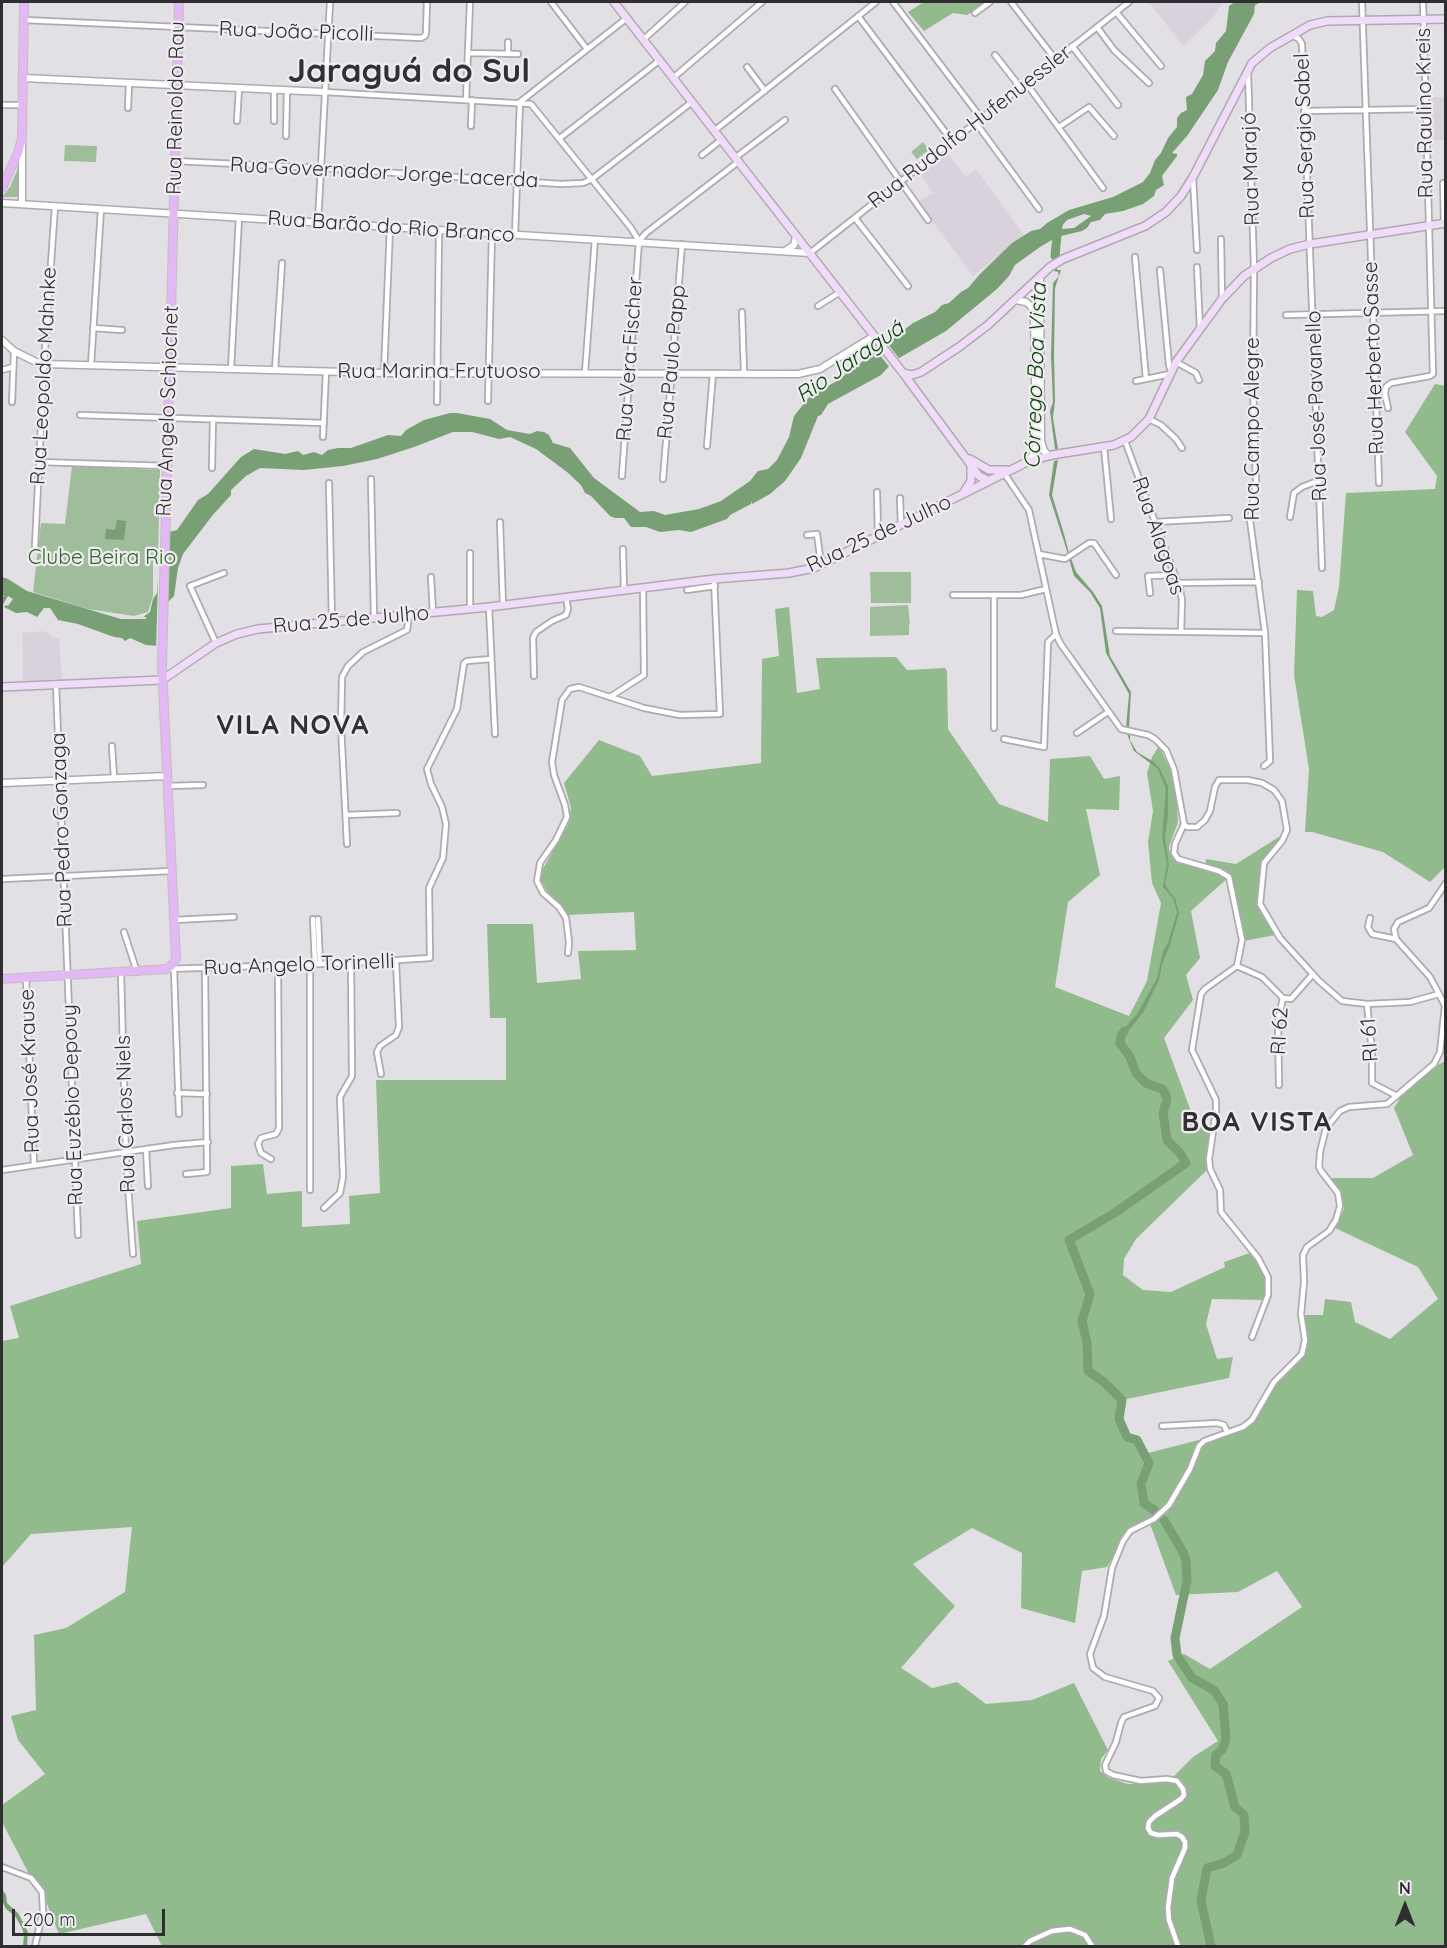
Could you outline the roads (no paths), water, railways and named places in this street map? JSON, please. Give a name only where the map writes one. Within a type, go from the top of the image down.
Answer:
[{"type":"main road","points":[[2,188],[18,153],[22,138],[24,2]]},
{"type":"main road","name":"Rua Reinoldo Rau","points":[[173,214],[178,2]]},
{"type":"main road","points":[[618,3],[627,18],[982,479],[989,482]]},
{"type":"main road","points":[[901,371],[912,375],[921,372],[966,342],[1063,259],[1145,226],[1174,205],[1193,177],[1247,71],[1257,58],[1290,36],[1318,23],[1446,19]]},
{"type":"main road","name":"Rua Angelo Schiochet","points":[[162,680],[173,214]]},
{"type":"main road","points":[[1125,441],[1149,419],[1176,362],[1222,299],[1254,268],[1290,249],[1310,244],[1445,223]]},
{"type":"main road","points":[[919,395],[917,381],[921,372]]},
{"type":"main road","name":"Rua 25 de Julho","points":[[162,680],[216,643],[237,634],[258,629],[433,613],[802,572],[1027,462],[1125,441]]},
{"type":"main road","points":[[963,453],[989,470],[999,472],[1015,468]]},
{"type":"main road","points":[[960,496],[972,481],[971,464]]},
{"type":"main road","points":[[2,687],[162,680],[176,957],[171,969],[2,979]]},
{"type":"street","points":[[318,222],[330,2]]},
{"type":"street","name":"Rua João Picolli","points":[[24,20],[178,28],[425,36],[427,2]]},
{"type":"street","points":[[470,2],[468,53],[471,126]]},
{"type":"street","points":[[551,2],[587,49]]},
{"type":"street","points":[[644,39],[685,2]]},
{"type":"street","points":[[673,78],[762,2]]},
{"type":"street","points":[[714,131],[876,2]]},
{"type":"street","points":[[893,2],[981,118]]},
{"type":"street","points":[[975,13],[990,2]]},
{"type":"street","points":[[1011,2],[1055,59]]},
{"type":"street","name":"Rua Rudolfo Hufenuessler","points":[[810,253],[1129,2]]},
{"type":"street","name":"Rua Herberto Sasse","points":[[1362,2],[1379,483]]},
{"type":"street","name":"Rua Raulino Kreis","points":[[1388,408],[1384,394],[1391,382],[1433,374],[1423,2]]},
{"type":"street","points":[[1116,12],[1161,66]]},
{"type":"street","points":[[858,16],[952,141]]},
{"type":"street","points":[[515,234],[520,102],[627,18]]},
{"type":"street","points":[[1097,27],[1114,50],[1149,83]]},
{"type":"street","name":"Rua Sergio Sabel","points":[[1290,36],[1296,37],[1302,44],[1310,244]]},
{"type":"street","points":[[508,42],[508,54]]},
{"type":"street","points":[[1072,46],[1118,105]]},
{"type":"street","points":[[468,53],[518,54]]},
{"type":"street","points":[[995,55],[1020,87]]},
{"type":"street","points":[[560,138],[660,60]]},
{"type":"street","points":[[747,67],[765,91]]},
{"type":"street","name":"Rua Marajó","points":[[1247,71],[1254,268]]},
{"type":"street","points":[[23,78],[274,89],[520,102],[534,105],[631,228],[639,242],[646,233],[785,120]]},
{"type":"street","points":[[128,108],[129,83]]},
{"type":"street","points":[[1026,83],[1103,188]]},
{"type":"street","points":[[237,121],[239,88]]},
{"type":"street","points":[[274,89],[274,121]]},
{"type":"street","points":[[835,89],[928,220]]},
{"type":"street","points":[[286,90],[286,136]]},
{"type":"street","points":[[592,179],[692,102]]},
{"type":"street","points":[[2,105],[23,105]]},
{"type":"street","points":[[1059,127],[1089,107],[1114,136]]},
{"type":"street","points":[[1305,111],[1425,110]]},
{"type":"street","points":[[976,123],[1039,209]]},
{"type":"street","points":[[22,138],[22,204]]},
{"type":"street","points":[[702,155],[721,140]]},
{"type":"street","name":"Rua Governador Jorge Lacerda","points":[[175,161],[577,184],[592,179]]},
{"type":"street","points":[[1193,177],[1197,250]]},
{"type":"street","points":[[1443,183],[1445,223]]},
{"type":"street","name":"Rua Barão do Rio Branco","points":[[2,203],[810,253]]},
{"type":"street","name":"Rua Leopoldo Mahnke","points":[[35,546],[54,206]]},
{"type":"street","points":[[91,365],[100,209]]},
{"type":"street","points":[[231,369],[239,217]]},
{"type":"street","points":[[855,218],[908,286]]},
{"type":"street","points":[[384,373],[390,227]]},
{"type":"street","points":[[437,402],[439,230]]},
{"type":"street","points":[[488,401],[492,233]]},
{"type":"street","points":[[781,251],[792,247],[796,237]]},
{"type":"street","points":[[585,373],[595,239]]},
{"type":"street","points":[[1221,239],[1222,299]]},
{"type":"street","name":"Rua Vera Fischer","points":[[622,476],[639,242]]},
{"type":"street","name":"Rua Paulo Papp","points":[[663,479],[682,244]]},
{"type":"street","name":"Rua José Pavanello","points":[[1310,244],[1322,568]]},
{"type":"street","points":[[1135,257],[1146,379]]},
{"type":"street","points":[[275,370],[282,263]]},
{"type":"street","points":[[1197,267],[1200,329]]},
{"type":"street","name":"Rua Campo Alegre","points":[[1254,268],[1253,386],[1256,482],[1250,520],[1265,633],[1269,761],[1264,766]]},
{"type":"street","points":[[1136,381],[1171,372],[1160,270]]},
{"type":"street","points":[[1040,277],[1041,441],[1043,448],[1053,455]]},
{"type":"street","points":[[818,306],[840,292]]},
{"type":"street","points":[[1016,300],[1024,301],[1031,306],[1034,312],[1036,448],[1027,462]]},
{"type":"street","points":[[1286,315],[1446,311]]},
{"type":"street","points":[[742,312],[744,373]]},
{"type":"street","points":[[93,328],[122,330]]},
{"type":"street","name":"Rua Marina Frutuoso","points":[[2,340],[14,351],[36,363],[44,364],[384,373],[744,373],[808,372],[820,369],[876,339]]},
{"type":"street","points":[[12,402],[14,351]]},
{"type":"street","points":[[1176,362],[1196,373],[1199,380]]},
{"type":"street","points":[[2,370],[13,367]]},
{"type":"street","points":[[323,437],[326,371]]},
{"type":"street","points":[[707,446],[712,373]]},
{"type":"street","points":[[80,415],[324,423]]},
{"type":"street","points":[[212,468],[213,419]]},
{"type":"street","points":[[1149,419],[1161,425],[1182,448]]},
{"type":"street","name":"Rua Alagoas","points":[[1125,441],[1178,583],[1182,600],[1181,632]]},
{"type":"street","points":[[1104,447],[1111,519]]},
{"type":"street","points":[[39,462],[167,466]]},
{"type":"street","points":[[1004,473],[1029,510],[1056,634],[1065,651],[1123,730],[1148,735],[1166,750],[1174,769],[1184,825],[1175,844],[1174,853],[1178,859],[1219,871],[1229,877],[1242,940],[1237,966],[1201,994],[1192,1050],[1216,1100],[1209,1159],[1210,1169],[1220,1190],[1221,1212],[1258,1258],[1268,1278],[1268,1295],[1252,1337]]},
{"type":"street","points":[[371,479],[374,618]]},
{"type":"street","points":[[1290,517],[1294,493],[1320,480]]},
{"type":"street","points":[[329,483],[332,622]]},
{"type":"street","points":[[877,492],[878,536]]},
{"type":"street","points":[[900,498],[901,525]]},
{"type":"street","points":[[1155,522],[1229,518]]},
{"type":"street","points":[[500,522],[503,605]]},
{"type":"street","points":[[807,535],[817,534],[821,564]]},
{"type":"street","points":[[1039,554],[1065,559],[1089,543],[1094,543],[1116,575]]},
{"type":"street","points":[[623,549],[624,590]]},
{"type":"street","points":[[470,553],[470,609]]},
{"type":"street","points":[[216,643],[190,586],[224,573]]},
{"type":"street","points":[[1149,593],[1148,576],[1174,575]]},
{"type":"street","points":[[431,577],[433,613]]},
{"type":"street","points":[[1178,583],[1259,582]]},
{"type":"street","points":[[568,953],[566,918],[559,907],[543,893],[537,881],[540,863],[556,840],[567,817],[552,762],[562,700],[573,687],[589,688],[644,708],[680,715],[720,714],[715,583],[687,590]]},
{"type":"street","points":[[610,697],[644,675],[643,588]]},
{"type":"street","points":[[953,595],[1022,595],[1046,589]]},
{"type":"street","points":[[994,595],[994,728]]},
{"type":"street","points":[[534,676],[533,638],[536,632],[566,615],[568,609],[566,597]]},
{"type":"street","points":[[489,607],[495,734]]},
{"type":"street","points":[[347,844],[341,726],[340,685],[342,677],[348,666],[363,652],[407,630],[409,615]]},
{"type":"street","points":[[1116,631],[1265,633]]},
{"type":"street","points":[[1004,739],[1044,747],[1048,642],[1056,634]]},
{"type":"street","name":"Rua Angelo Torinelli","points":[[171,969],[315,965],[430,958],[429,888],[443,858],[446,824],[427,769],[457,709],[464,663],[491,659]]},
{"type":"street","name":"Rua Pedro Gonzaga","points":[[56,685],[68,976]]},
{"type":"street","points":[[1077,733],[1108,712]]},
{"type":"street","points":[[112,746],[114,778]]},
{"type":"street","points":[[2,783],[167,776]]},
{"type":"street","points":[[1184,825],[1197,827],[1205,820],[1210,811],[1216,784],[1222,780],[1248,780],[1262,783],[1279,795],[1287,830],[1282,841],[1264,863],[1260,904],[1280,938],[1313,975],[1341,1001],[1367,1004],[1410,1002],[1439,994]]},
{"type":"street","points":[[167,786],[203,785]]},
{"type":"street","points":[[346,814],[397,813]]},
{"type":"street","points":[[2,879],[171,871]]},
{"type":"street","points":[[1178,1947],[1169,1920],[1168,1908],[1172,1878],[1185,1848],[1185,1842],[1177,1834],[1158,1835],[1151,1833],[1148,1828],[1149,1822],[1155,1816],[1181,1799],[1184,1795],[1183,1789],[1177,1781],[1167,1779],[1141,1781],[1113,1775],[1106,1771],[1105,1765],[1124,1717],[1155,1706],[1158,1698],[1153,1691],[1142,1686],[1105,1677],[1093,1668],[1090,1654],[1104,1616],[1112,1568],[1130,1530],[1154,1519],[1169,1505],[1190,1469],[1199,1446],[1204,1441],[1243,1427],[1252,1420],[1274,1382],[1298,1359],[1305,1348],[1301,1314],[1304,1282],[1303,1255],[1307,1247],[1329,1231],[1336,1220],[1340,1206],[1338,1193],[1319,1167],[1326,1128],[1344,1109],[1387,1104],[1438,1059],[1445,1006],[1430,977],[1396,939],[1394,932],[1395,926],[1429,908],[1446,883]]},
{"type":"street","points":[[174,920],[234,917]]},
{"type":"street","points":[[1370,918],[1368,927],[1372,934],[1396,939]]},
{"type":"street","points":[[310,1190],[315,919]]},
{"type":"street","points":[[124,932],[137,972]]},
{"type":"street","points":[[381,1074],[377,1052],[380,1046],[396,1035],[399,1027],[396,961]]},
{"type":"street","points":[[324,1208],[340,1193],[343,1177],[340,1097],[352,1073],[351,963]]},
{"type":"street","points":[[271,1160],[261,1153],[258,1144],[261,1138],[276,1134],[279,1128],[278,966]]},
{"type":"street","name":"RI 62","points":[[1237,966],[1262,977],[1283,998],[1278,1021],[1279,1085]]},
{"type":"street","points":[[171,969],[179,1114]]},
{"type":"street","points":[[186,1174],[207,1172],[205,969]]},
{"type":"street","name":"Rua Carlos Niels","points":[[122,973],[126,1152],[133,1254]]},
{"type":"street","points":[[1283,998],[1291,999],[1313,975]]},
{"type":"street","name":"Rua Euzébio Depouy","points":[[68,976],[78,1235]]},
{"type":"street","name":"Rua José Krause","points":[[26,978],[34,1165]]},
{"type":"street","name":"RI 61","points":[[1367,1004],[1372,1051],[1371,1083],[1397,1096]]},
{"type":"street","points":[[177,1093],[207,1094]]},
{"type":"street","points":[[2,1170],[208,1142]]},
{"type":"street","points":[[146,1149],[148,1186]]},
{"type":"street","points":[[1162,1426],[1217,1423],[1224,1425],[1227,1432]]},
{"type":"street","points":[[2,1867],[31,1878],[42,1892],[43,1911],[35,1947]]},
{"type":"street","points":[[1025,1947],[1030,1941],[1052,1931],[1070,1929],[1085,1935],[1092,1947]]},
{"type":"waterway","name":"Córrego Boa Vista","points":[[1055,256],[1058,225]]},
{"type":"waterway","name":"Córrego Boa Vista","points":[[1124,1031],[1120,1043],[1130,1057],[1136,1073],[1146,1083],[1162,1089],[1165,1093],[1167,1099],[1163,1113],[1167,1140],[1186,1163],[1116,1212],[1069,1240],[1090,1294],[1082,1321],[1087,1343],[1088,1371],[1104,1382],[1122,1400],[1119,1419],[1127,1437],[1137,1440],[1149,1463],[1141,1484],[1144,1503],[1158,1513]]},
{"type":"waterway","name":"Córrego Boa Vista","points":[[1164,1520],[1186,1561],[1187,1581],[1175,1638],[1177,1655],[1192,1678],[1214,1690],[1223,1704],[1226,1739],[1222,1750],[1216,1755],[1215,1766],[1226,1774],[1235,1807],[1244,1815],[1245,1832],[1237,1855],[1224,1863],[1207,1868],[1201,1901],[1211,1946]]},
{"type":"district","name":"Jaraguá do Sul","points":[[409,72]]},
{"type":"district","name":"VILA NOVA","points":[[293,726]]},
{"type":"district","name":"BOA VISTA","points":[[1257,1123]]},
{"type":"water label","name":"Rio Jaraguá","points":[[850,362]]},
{"type":"park label","name":"Clube Beira Rio","points":[[102,558]]}]
